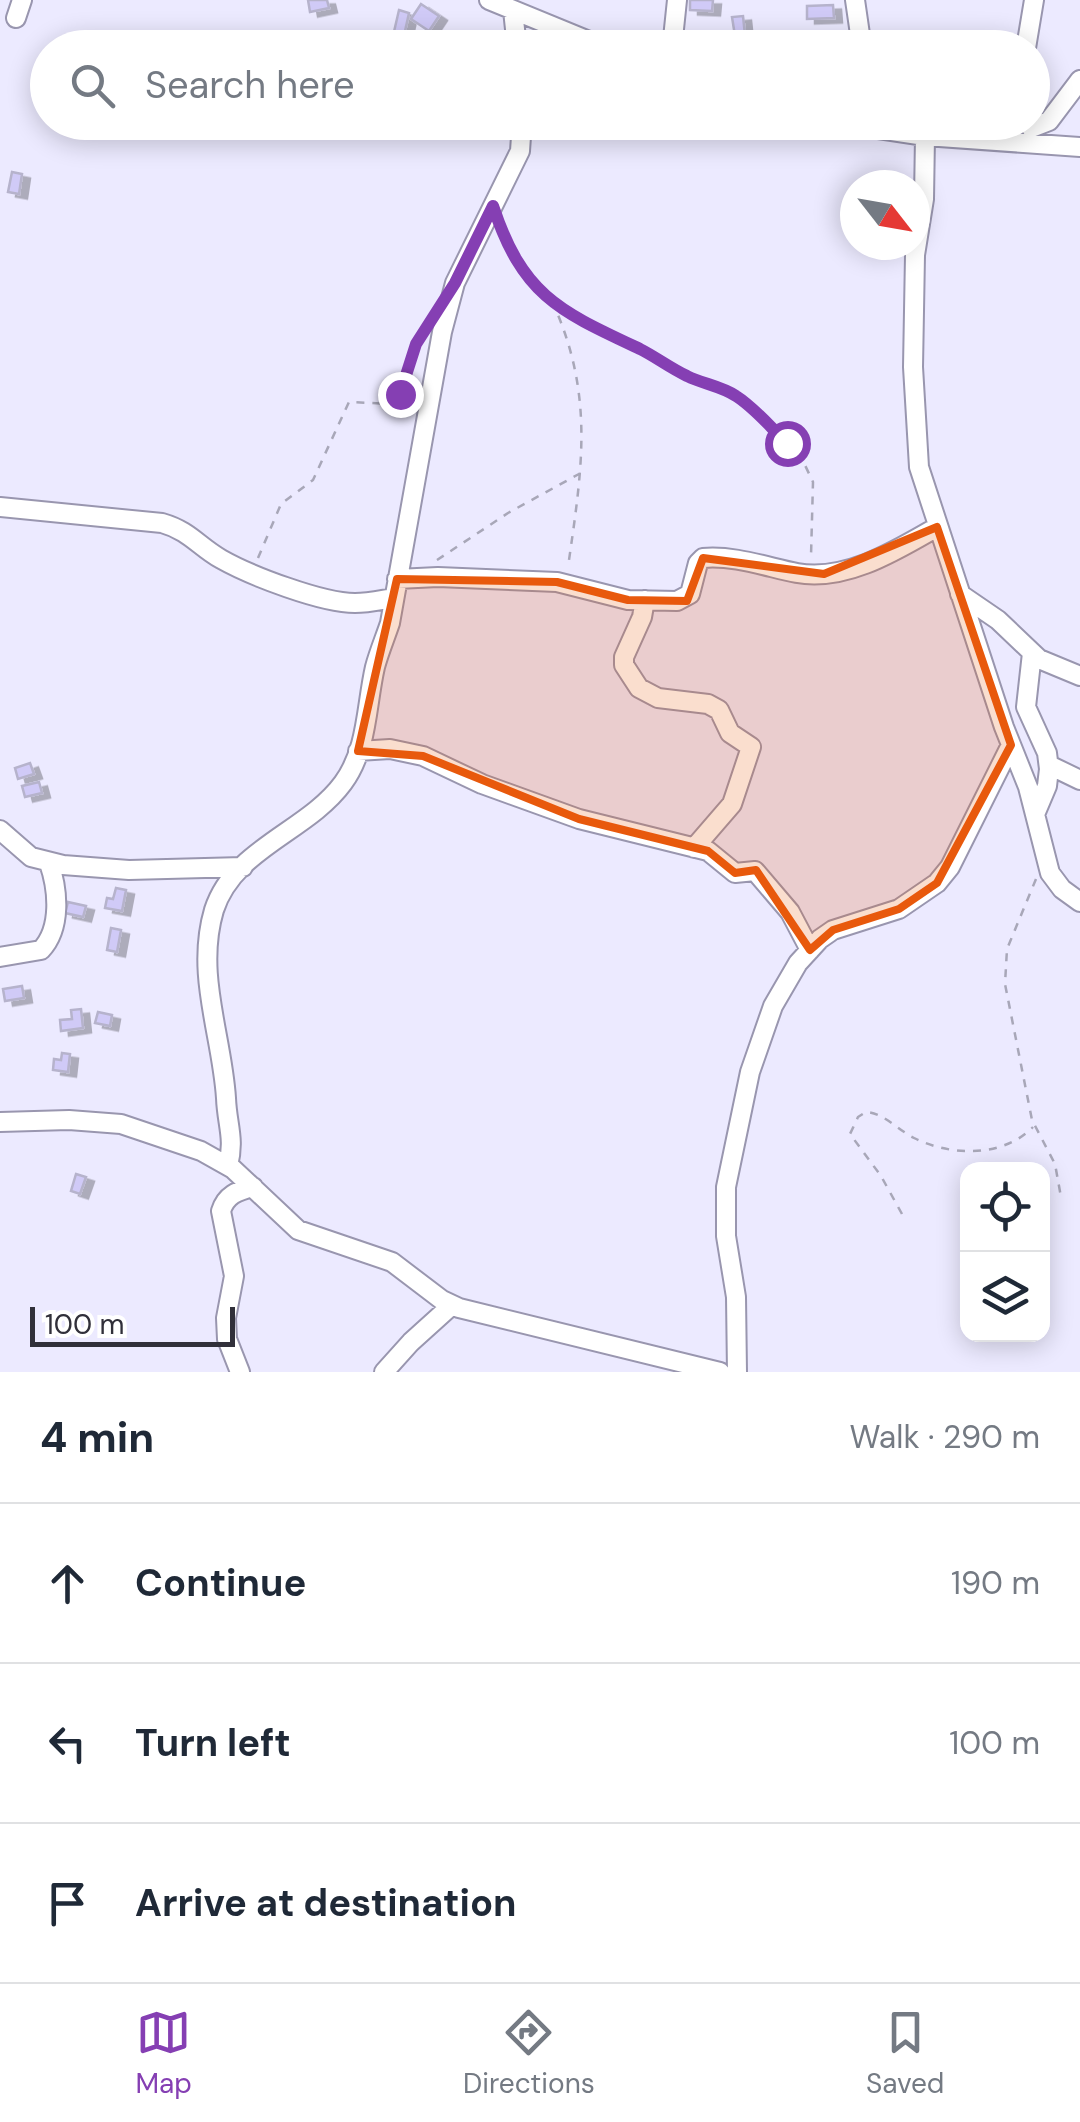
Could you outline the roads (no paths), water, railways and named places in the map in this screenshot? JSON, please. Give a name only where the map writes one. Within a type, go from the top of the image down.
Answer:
[{"type":"street","points":[[489,0],[562,30]]},
{"type":"street","points":[[674,30],[677,0]]},
{"type":"street","points":[[855,0],[859,30]]},
{"type":"street","points":[[1029,30],[1034,0]]},
{"type":"street","points":[[513,10],[515,30]]},
{"type":"street","points":[[1050,118],[1080,80]]},
{"type":"street","points":[[1050,138],[1080,148]]},
{"type":"street","points":[[228,1166],[233,1146],[226,1074],[214,1024],[206,961],[215,909],[221,894],[242,867],[341,786],[358,751],[400,585],[442,332],[455,283],[520,151],[521,140]]},
{"type":"street","points":[[925,140],[924,198],[915,256],[913,367],[920,466],[1036,812],[1055,882],[1080,902]]},
{"type":"street","points":[[0,507],[162,523],[182,529],[216,556],[252,572],[328,600],[355,603],[400,585],[501,578],[566,584],[628,600],[685,599],[693,586],[698,562],[708,557],[812,574],[846,570],[938,526]]},
{"type":"street","points":[[960,594],[998,620],[1032,653],[1080,676]]},
{"type":"street","points":[[644,600],[642,616],[624,657],[624,665],[639,688],[658,698],[708,704],[719,710],[730,733],[751,747],[732,804],[694,848]]},
{"type":"street","points":[[1032,653],[1026,707],[1047,753],[1048,765],[1047,786],[1036,812]]},
{"type":"street","points":[[737,1372],[736,1297],[726,1236],[726,1187],[750,1072],[773,1006],[798,963],[833,930],[898,909],[938,883],[950,868],[1011,746]]},
{"type":"street","points":[[358,751],[390,748],[423,756],[482,784],[578,819],[712,853],[735,873],[748,870],[761,875],[790,912],[810,950]]},
{"type":"street","points":[[1048,765],[1080,780]]},
{"type":"street","points":[[0,830],[31,857],[50,862],[129,870],[242,867]]},
{"type":"street","points":[[0,957],[42,950],[51,937],[56,898],[50,862]]},
{"type":"street","points":[[0,1122],[69,1120],[122,1124],[201,1151],[253,1186],[298,1230],[392,1262],[452,1305],[720,1372]]},
{"type":"street","points":[[240,1372],[227,1339],[226,1318],[234,1276],[221,1211],[234,1193],[253,1186]]},
{"type":"street","points":[[384,1372],[452,1305]]}]
